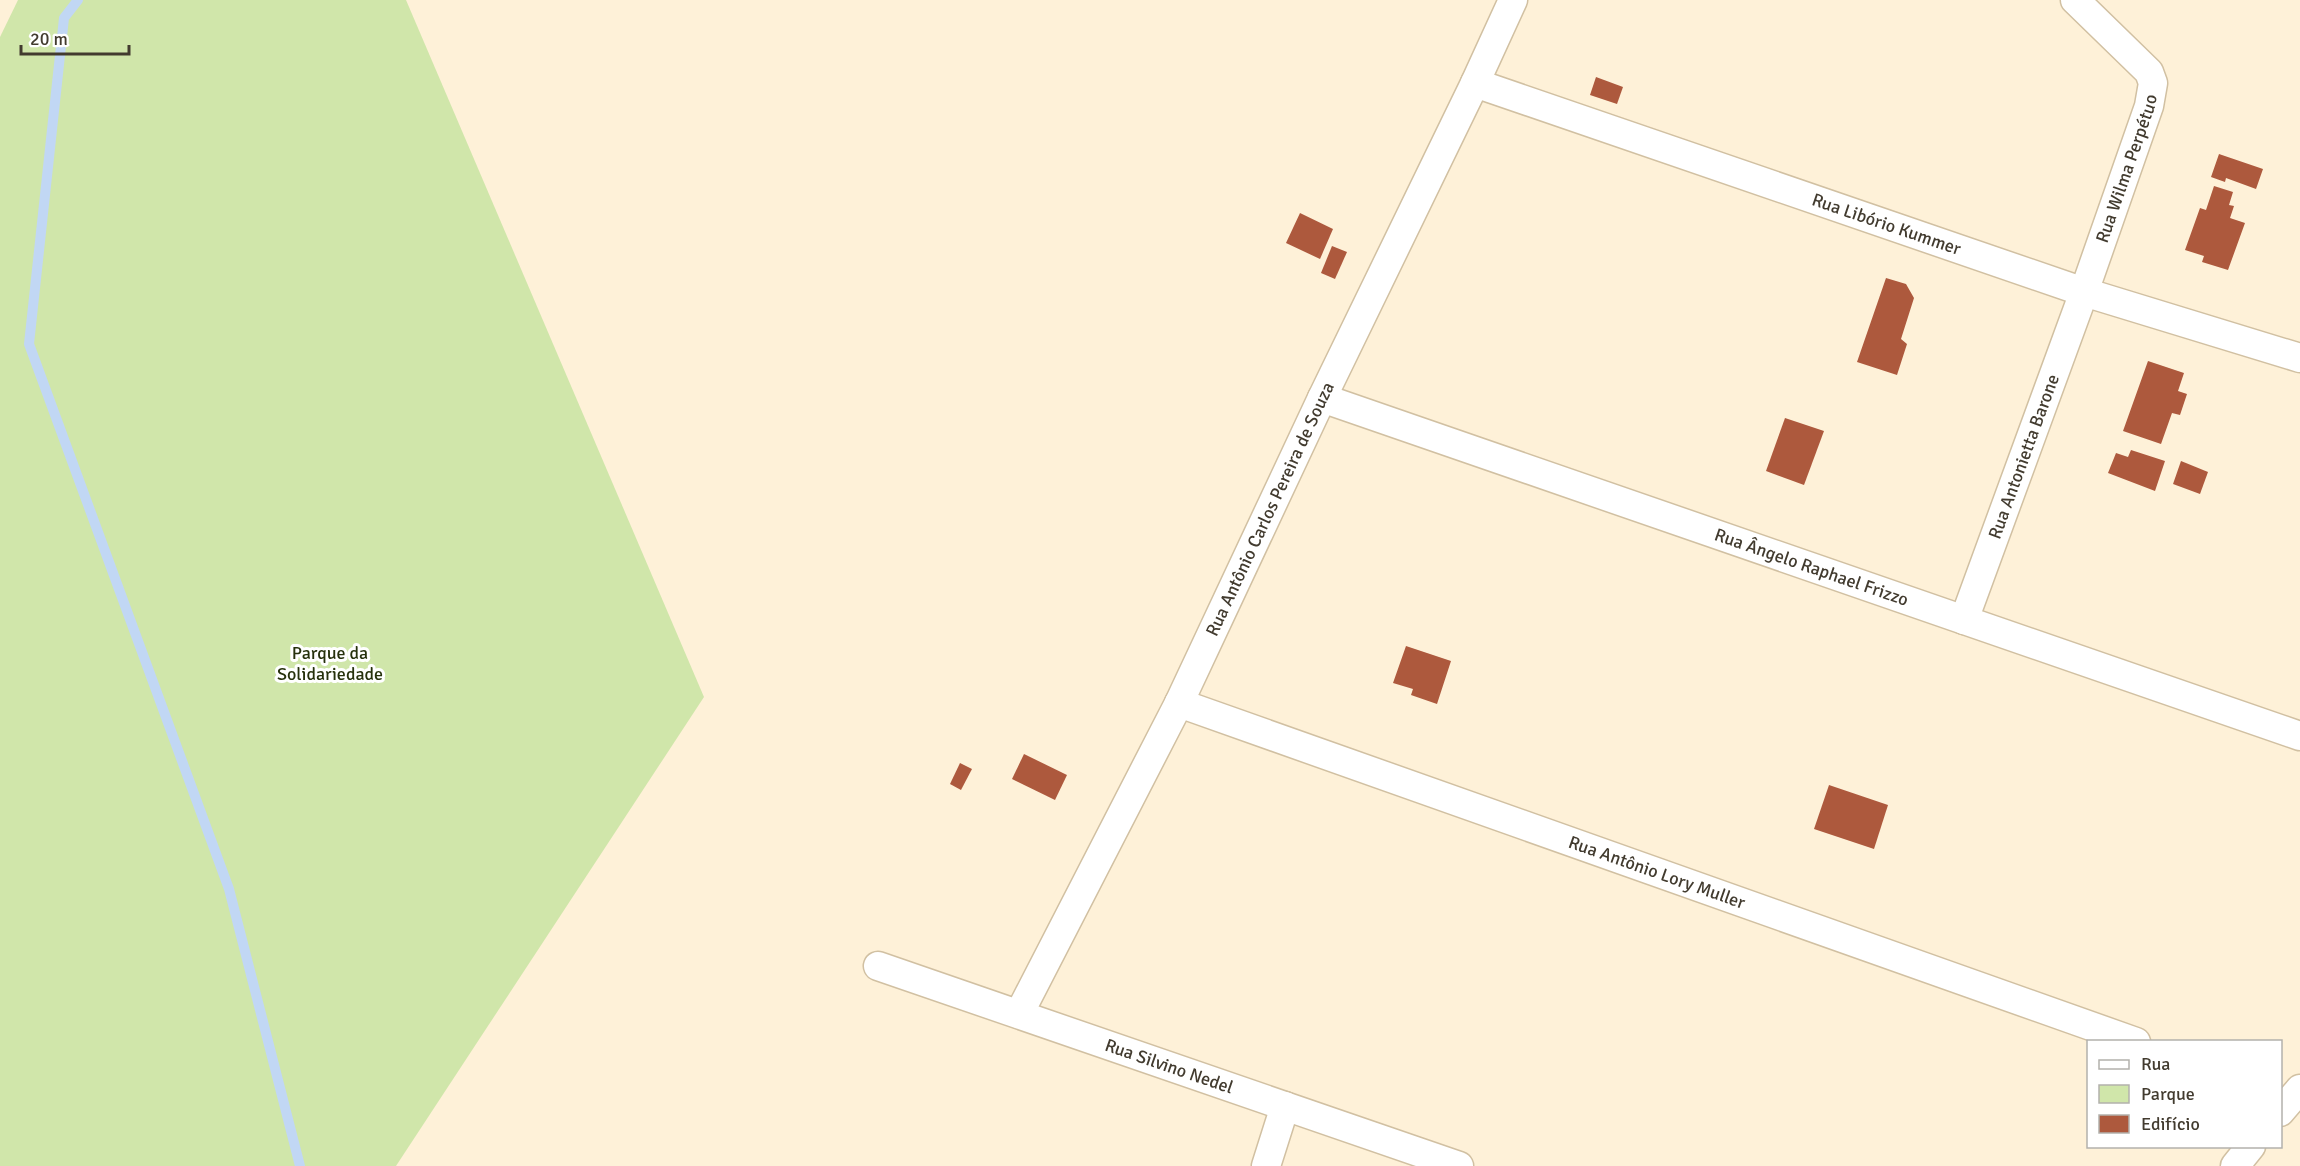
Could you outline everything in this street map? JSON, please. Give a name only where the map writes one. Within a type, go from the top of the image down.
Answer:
[{"type":"street","name":"Rua Antônio Carlos Pereira de Souza","points":[[1020,1014],[1179,703],[1513,0]]},
{"type":"street","name":"Rua Wilma Perpétuo","points":[[2075,0],[2149,72],[2153,83],[2149,106],[2085,292]]},
{"type":"street","name":"Rua Libório Kummer","points":[[1475,83],[2085,292],[2300,358]]},
{"type":"street","name":"Rua Antonietta Barone","points":[[1964,620],[2085,292]]},
{"type":"street","name":"Rua Ângelo Raphael Frizzo","points":[[1322,398],[2300,736]]},
{"type":"street","name":"Rua Antônio Lory Muller","points":[[1179,703],[2133,1040]]},
{"type":"street","name":"Rua Silvino Nedel","points":[[878,966],[1460,1166]]},
{"type":"street","points":[[1266,1166],[1285,1106]]},
{"type":"street","points":[[2235,1166],[2249,1148]]},
{"type":"green space","name":"Parque da Solidariedade","points":[[18,0],[406,0],[704,697],[396,1166],[0,1166],[0,37]]},
{"type":"building","points":[[1596,77],[1623,87],[1617,104],[1590,95]]},
{"type":"building","points":[[2219,154],[2263,169],[2256,189],[2226,178],[2225,182],[2211,177]]},
{"type":"building","points":[[2214,186],[2233,192],[2229,205],[2234,206],[2230,218],[2245,223],[2228,270],[2202,262],[2204,256],[2185,250],[2200,208],[2206,210]]},
{"type":"building","points":[[1300,213],[1333,229],[1320,259],[1286,243]]},
{"type":"building","points":[[1332,246],[1347,252],[1335,279],[1321,273]]},
{"type":"building","points":[[1886,278],[1906,284],[1914,298],[1901,339],[1907,344],[1897,375],[1857,362]]},
{"type":"building","points":[[2148,361],[2184,373],[2178,391],[2187,394],[2180,415],[2172,413],[2161,444],[2123,431]]},
{"type":"building","points":[[1785,418],[1824,431],[1804,485],[1766,471]]},
{"type":"building","points":[[2131,450],[2165,461],[2155,491],[2108,473],[2116,453],[2128,457]]},
{"type":"building","points":[[2181,461],[2208,472],[2200,494],[2173,484]]},
{"type":"building","points":[[1406,646],[1451,661],[1437,704],[1411,695],[1413,689],[1393,683]]},
{"type":"building","points":[[1024,754],[1067,775],[1055,800],[1012,779]]},
{"type":"building","points":[[960,763],[972,769],[961,790],[950,784]]},
{"type":"building","points":[[1829,785],[1888,805],[1874,849],[1814,829]]},
{"type":"waterway","points":[[78,0],[64,18],[29,344],[229,889],[300,1166]]}]
